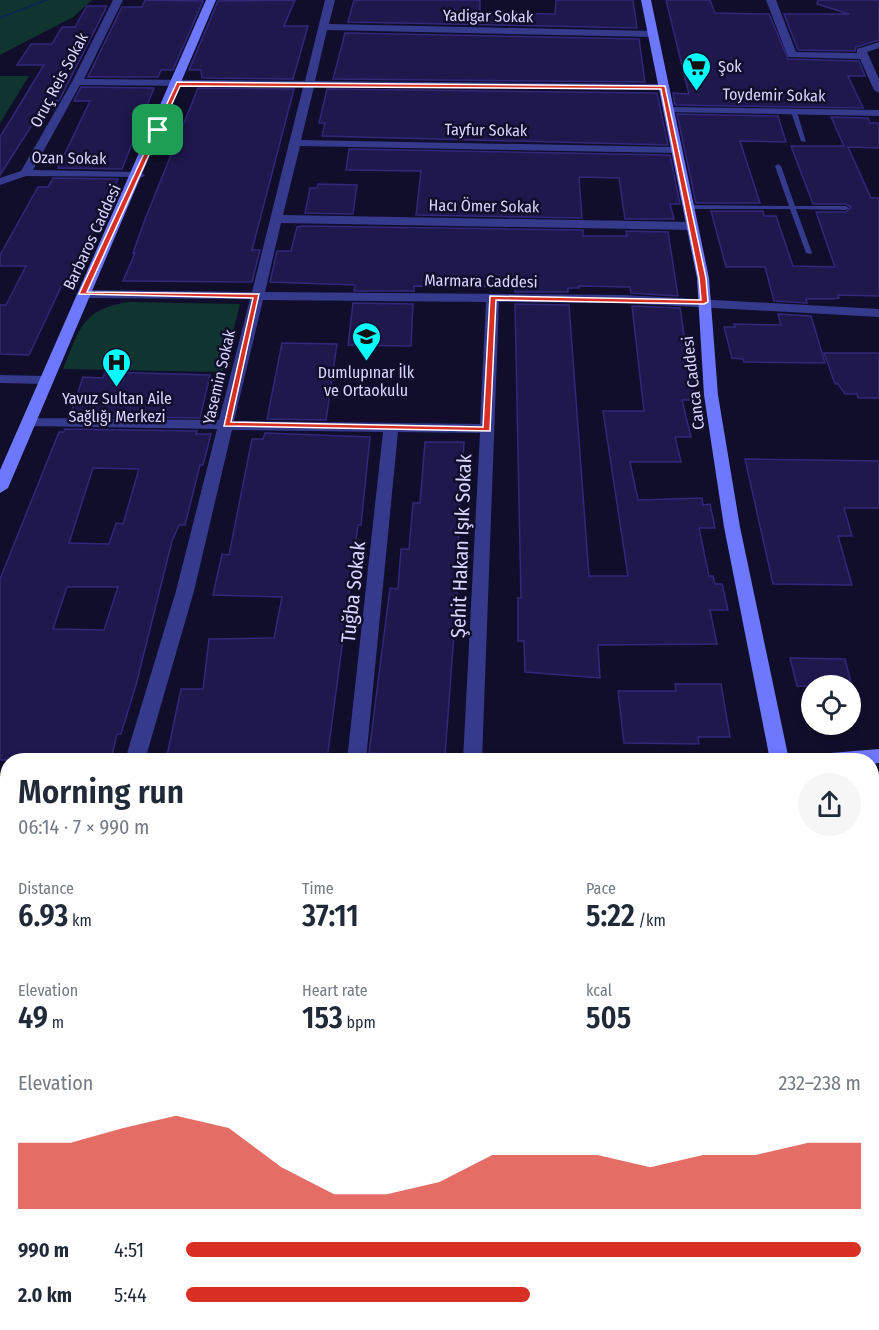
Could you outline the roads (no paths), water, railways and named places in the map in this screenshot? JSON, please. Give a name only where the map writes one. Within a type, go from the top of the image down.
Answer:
[{"type":"street","name":"Oruç Reis Sokak","points":[[25,173],[77,82],[118,0]]},
{"type":"street","name":"Barbaros Caddesi","points":[[0,488],[83,294],[139,176],[211,0]]},
{"type":"street","name":"Yasemin Sokak","points":[[137,753],[185,591],[330,0]]},
{"type":"street","name":"Canca Caddesi","points":[[646,0],[703,278],[711,395],[732,527],[779,753]]},
{"type":"street","points":[[771,0],[792,56],[863,56]]},
{"type":"street","name":"Yadigar Sokak","points":[[323,27],[653,34]]},
{"type":"street","points":[[879,45],[861,51],[879,90]]},
{"type":"street","points":[[77,82],[663,87]]},
{"type":"street","name":"Toydemir Sokak","points":[[668,110],[879,113]]},
{"type":"street","name":"Tayfur Sokak","points":[[296,143],[675,150]]},
{"type":"street","name":"Ozan Sokak","points":[[0,182],[25,173],[139,176]]},
{"type":"street","name":"Hacı Ömer Sokak","points":[[276,219],[692,226]]},
{"type":"street","name":"Marmara Caddesi","points":[[83,294],[704,302],[801,311],[879,314]]},
{"type":"street","name":"Şehit Hakan Işık Sokak","points":[[473,753],[493,298]]},
{"type":"street","points":[[0,379],[46,380]]},
{"type":"street","points":[[28,422],[487,429]]},
{"type":"street","name":"Tuğba Sokak","points":[[357,753],[391,428]]},
{"type":"lane","points":[[794,112],[804,141]]},
{"type":"lane","points":[[778,166],[809,253]]},
{"type":"lane","points":[[688,207],[846,208]]},
{"type":"waterway","points":[[0,18],[47,0]]},
{"type":"place","name":"Şok","points":[[697,92]]},
{"type":"place","name":"Dumlupınar İlk ve Ortaokulu","points":[[366,362]]},
{"type":"place","name":"Yavuz Sultan Aile Sağlığı Merkezi","points":[[117,388]]}]
